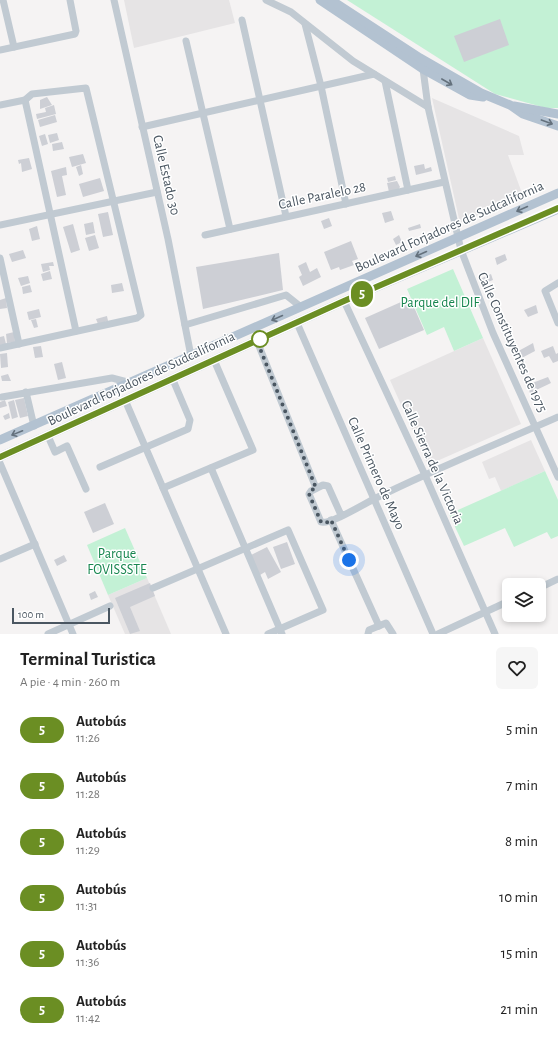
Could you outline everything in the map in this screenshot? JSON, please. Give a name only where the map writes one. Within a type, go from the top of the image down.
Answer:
[{"type":"main road","points":[[320,0],[423,69],[470,95],[492,98]]},
{"type":"main road","points":[[331,0],[420,58],[492,98],[510,105],[558,114]]},
{"type":"main road","points":[[510,105],[523,114],[558,126]]},
{"type":"main road","name":"Boulevard Forjadores de Sudcalifornia","points":[[0,440],[558,193]]},
{"type":"main road","name":"Boulevard Forjadores de Sudcalifornia","points":[[0,457],[125,400],[173,380],[344,301],[558,208]]},
{"type":"street","points":[[3,0],[14,47]]},
{"type":"street","points":[[0,50],[76,33],[70,0]]},
{"type":"street","name":"Calle Estado 30","points":[[114,0],[168,238],[191,356]]},
{"type":"street","points":[[266,0],[291,12],[333,46],[374,74],[428,107]]},
{"type":"street","points":[[242,20],[286,216]]},
{"type":"street","points":[[305,24],[321,86],[346,204]]},
{"type":"street","points":[[186,41],[230,229]]},
{"type":"street","points":[[423,69],[428,107],[457,238]]},
{"type":"street","points":[[142,127],[374,74]]},
{"type":"street","points":[[385,81],[408,190]]},
{"type":"street","points":[[0,105],[24,100],[32,94],[85,87],[115,201],[141,314],[140,317],[0,348]]},
{"type":"street","points":[[24,100],[76,331]]},
{"type":"street","name":"Calle Paralelo 28","points":[[205,235],[444,182]]},
{"type":"street","points":[[0,225],[157,192]]},
{"type":"street","name":"Calle Constituyentes de 1975","points":[[457,238],[493,333],[558,477]]},
{"type":"street","points":[[0,258],[19,344]]},
{"type":"street","points":[[558,283],[545,290],[558,323]]},
{"type":"street","points":[[185,325],[286,295],[301,307]]},
{"type":"street","name":"Calle Sierra de la Victoria","points":[[344,301],[425,475],[495,634]]},
{"type":"street","name":"Calle Primero de Mayo","points":[[297,323],[433,634]]},
{"type":"street","points":[[257,341],[316,488]]},
{"type":"street","points":[[163,488],[253,450],[214,360]]},
{"type":"street","points":[[2,397],[112,378],[131,383]]},
{"type":"street","points":[[100,467],[188,429],[190,420],[173,380]]},
{"type":"street","points":[[26,392],[34,426]]},
{"type":"street","points":[[125,400],[226,634]]},
{"type":"street","points":[[342,516],[328,486],[323,485],[310,491],[309,494],[321,522],[326,523],[342,516],[425,475],[558,417]]},
{"type":"street","points":[[48,436],[55,452],[67,446],[86,489]]},
{"type":"street","points":[[0,463],[73,634]]},
{"type":"street","points":[[211,468],[281,631]]},
{"type":"street","points":[[331,520],[379,626]]},
{"type":"street","points":[[154,588],[288,530],[323,610],[281,631],[268,634]]},
{"type":"street","points":[[0,559],[35,544]]},
{"type":"street","points":[[546,585],[558,579]]},
{"type":"street","points":[[438,634],[502,604]]},
{"type":"street","points":[[48,634],[110,606]]},
{"type":"street","points":[[368,634],[369,630],[386,623],[393,634]]},
{"type":"shaded area","points":[[124,0],[229,0],[235,23],[134,48]]},
{"type":"shaded area","points":[[432,98],[519,136],[524,155],[508,155],[523,196],[460,223]]},
{"type":"shaded area","points":[[483,338],[521,424],[428,465],[390,380]]},
{"type":"shaded area","points":[[531,440],[545,471],[501,491],[495,477],[489,479],[482,462]]},
{"type":"shaded area","points":[[147,578],[171,634],[125,634],[108,595]]},
{"type":"green space","points":[[347,0],[558,0],[558,108],[546,108],[495,94]]},
{"type":"green space","name":"Parque del DIF","points":[[453,269],[483,338],[454,351],[444,327],[427,335],[407,289]]},
{"type":"green space","points":[[545,471],[558,500],[558,536],[551,539],[547,532],[514,547],[505,528],[464,546],[449,514]]},
{"type":"green space","name":"Parque FOVISSSTE","points":[[125,528],[147,578],[108,595],[87,545]]},
{"type":"building","points":[[500,19],[509,45],[464,62],[454,36]]},
{"type":"building","points":[[47,97],[52,105],[40,109],[40,100]]},
{"type":"building","points":[[54,105],[56,114],[37,119],[36,114],[46,112],[45,108]]},
{"type":"building","points":[[55,115],[57,122],[40,127],[38,120]]},
{"type":"building","points":[[57,133],[59,140],[50,143],[48,135]]},
{"type":"building","points":[[45,134],[48,144],[42,146],[39,136]]},
{"type":"building","points":[[62,142],[64,149],[53,151],[52,144]]},
{"type":"building","points":[[83,154],[86,163],[72,167],[69,157]]},
{"type":"building","points":[[29,158],[32,169],[22,172],[21,163],[19,164],[18,160]]},
{"type":"building","points":[[424,164],[425,169],[431,167],[432,171],[416,175],[414,166]]},
{"type":"building","points":[[81,165],[83,174],[79,176],[76,167]]},
{"type":"building","points":[[66,167],[67,175],[62,176],[66,195],[57,197],[51,171]]},
{"type":"building","points":[[395,176],[396,180],[388,182],[387,178]]},
{"type":"building","points":[[100,178],[104,191],[83,197],[79,184]]},
{"type":"building","points":[[397,181],[400,187],[398,190],[389,192],[387,183]]},
{"type":"building","points":[[391,211],[394,220],[385,223],[382,213]]},
{"type":"building","points":[[108,212],[113,235],[103,237],[98,214]]},
{"type":"building","points":[[329,218],[332,226],[324,229],[321,221]]},
{"type":"building","points":[[93,222],[95,233],[86,235],[84,224]]},
{"type":"building","points":[[73,224],[80,250],[71,253],[63,227]]},
{"type":"building","points":[[420,224],[421,228],[409,231],[408,228]]},
{"type":"building","points":[[37,226],[40,239],[32,241],[29,229]]},
{"type":"building","points":[[95,235],[99,248],[89,251],[85,238]]},
{"type":"building","points":[[399,235],[402,242],[396,245],[393,239]]},
{"type":"building","points":[[351,241],[358,259],[352,261],[354,265],[340,270],[339,267],[331,270],[324,252]]},
{"type":"building","points":[[23,250],[26,258],[12,262],[9,254]]},
{"type":"building","points":[[279,253],[283,290],[203,309],[196,267]]},
{"type":"building","points":[[505,254],[507,260],[497,265],[495,258]]},
{"type":"building","points":[[53,262],[54,266],[49,266],[50,270],[43,272],[41,264]]},
{"type":"building","points":[[306,262],[310,272],[317,268],[321,277],[303,286],[299,277],[302,275],[298,266]]},
{"type":"building","points":[[50,271],[52,279],[43,281],[41,274]]},
{"type":"building","points":[[491,274],[493,280],[483,284],[480,279]]},
{"type":"building","points":[[28,276],[30,283],[21,286],[18,278]]},
{"type":"building","points":[[122,283],[124,291],[112,293],[111,285]]},
{"type":"building","points":[[30,285],[32,292],[23,294],[22,287]]},
{"type":"building","points":[[6,298],[7,308],[0,309],[0,300]]},
{"type":"building","points":[[410,298],[424,330],[379,349],[365,318]]},
{"type":"building","points":[[536,305],[538,313],[528,317],[524,310]]},
{"type":"building","points":[[39,309],[41,317],[29,320],[27,312]]},
{"type":"building","points":[[107,316],[108,321],[98,324],[96,319]]},
{"type":"building","points":[[36,319],[38,327],[34,328],[31,320]]},
{"type":"building","points":[[14,332],[15,342],[7,343],[6,334]]},
{"type":"building","points":[[4,336],[6,344],[0,345],[0,337]]},
{"type":"building","points":[[533,343],[535,351],[516,361],[513,354]]},
{"type":"building","points":[[41,346],[43,357],[35,358],[33,347]]},
{"type":"building","points":[[553,346],[556,354],[558,353],[558,361],[553,363],[549,356],[544,358],[541,351]]},
{"type":"building","points":[[7,353],[8,367],[1,368],[0,354]]},
{"type":"building","points":[[62,362],[66,378],[58,380],[54,364]]},
{"type":"building","points":[[8,374],[11,381],[2,381],[1,376]]},
{"type":"building","points":[[548,377],[551,383],[530,393],[527,385]]},
{"type":"building","points":[[24,398],[28,416],[20,418],[15,400]]},
{"type":"building","points":[[5,400],[7,406],[0,408],[0,402]]},
{"type":"building","points":[[14,400],[18,417],[12,419],[8,402]]},
{"type":"building","points":[[9,413],[10,418],[5,420],[3,416]]},
{"type":"building","points":[[105,503],[114,524],[93,533],[84,512]]},
{"type":"building","points":[[287,542],[295,564],[281,569],[273,547]]},
{"type":"building","points":[[267,547],[281,572],[268,579],[265,572],[260,575],[249,556]]},
{"type":"building","points":[[64,555],[67,561],[57,566],[54,560]]},
{"type":"building","points":[[150,583],[155,596],[130,607],[140,631],[130,634],[115,598]]},
{"type":"building","points":[[95,591],[98,597],[91,600],[89,594]]},
{"type":"bus line","name":"5","points":[[0,457],[173,380],[344,301],[558,208]]},
{"type":"route","points":[[260,339],[257,341],[316,488],[310,491],[309,494],[321,522],[326,523],[331,520],[349,560]]}]
